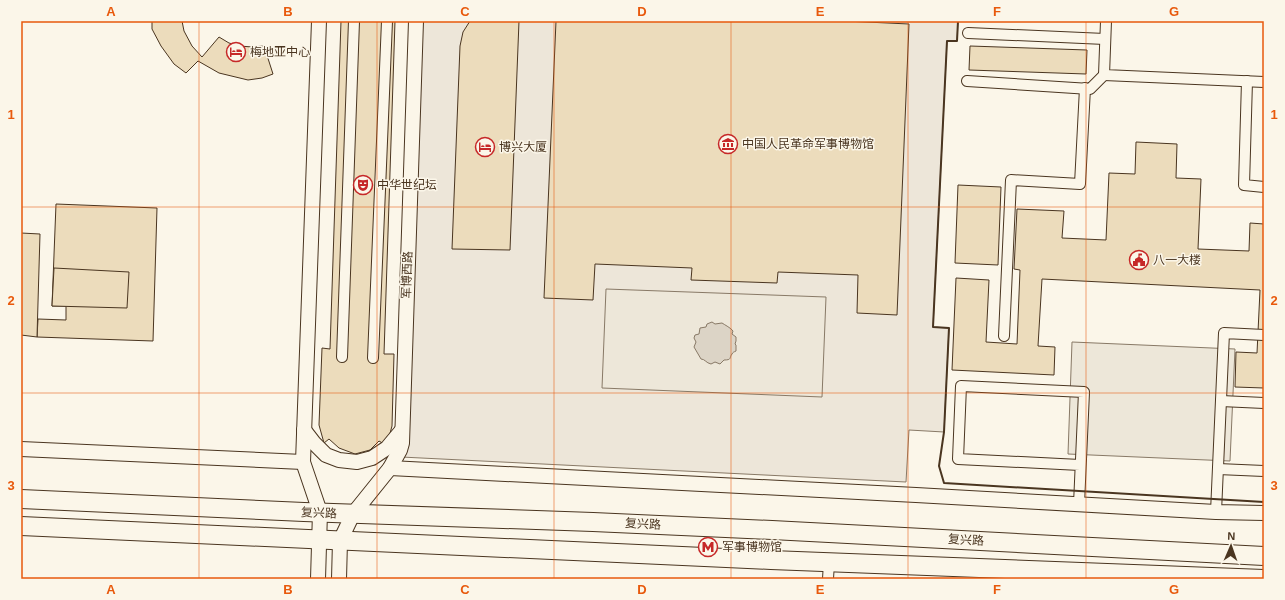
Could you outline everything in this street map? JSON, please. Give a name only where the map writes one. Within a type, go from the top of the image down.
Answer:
[{"type":"highway","name":"复兴路","points":[[21,499],[353,514],[772,530],[1264,556]]},
{"type":"highway","points":[[21,526],[340,540],[828,570],[1264,579]]},
{"type":"street","points":[[318,579],[320,512],[303,462],[319,21]]},
{"type":"street","points":[[342,357],[354,21]]},
{"type":"street","points":[[373,358],[387,21]]},
{"type":"street","name":"军博西路","points":[[340,540],[353,514],[390,468],[400,450],[402,443],[416,21]]},
{"type":"street","points":[[1104,75],[1106,21]]},
{"type":"street","points":[[968,33],[1105,39]]},
{"type":"street","points":[[967,81],[1085,88],[1090,88],[1104,75],[1264,82]]},
{"type":"street","points":[[1247,81],[1244,185],[1264,187]]},
{"type":"street","points":[[1004,336],[1011,180],[1080,184],[1085,88]]},
{"type":"street","points":[[1216,512],[1224,333],[1264,335]]},
{"type":"street","points":[[1078,504],[1084,392],[961,386],[958,459],[1080,465]]},
{"type":"street","points":[[1221,401],[1264,403]]},
{"type":"street","points":[[304,430],[326,455],[339,460],[357,462],[372,458],[387,448],[402,430]]},
{"type":"street","points":[[21,449],[303,462]]},
{"type":"street","points":[[390,468],[1264,514]]},
{"type":"street","points":[[1218,469],[1264,471]]},
{"type":"street","points":[[338,579],[340,540]]},
{"type":"shaded area","name":"中国人民革命军事博物馆","points":[[422,21],[958,21],[957,41],[947,41],[933,327],[949,328],[944,432],[909,430],[906,482],[401,457]]},
{"type":"shaded area","points":[[606,289],[826,297],[822,397],[602,388]]},
{"type":"shaded area","points":[[712,322],[715,324],[722,323],[733,331],[732,334],[736,337],[736,351],[729,359],[724,360],[720,364],[715,362],[711,364],[701,359],[694,347],[696,342],[694,338],[695,335],[699,334],[700,328],[706,327],[707,324]]},
{"type":"shaded area","points":[[1072,342],[1235,349],[1230,461],[1068,454]]},
{"type":"building","name":"梅地亚中心","points":[[152,21],[182,21],[184,31],[192,46],[202,57],[219,37],[229,43],[240,46],[264,46],[273,74],[262,78],[248,80],[219,73],[198,61],[186,73],[174,64],[161,46],[152,29]]},
{"type":"building","name":"中华世纪坛","points":[[341,21],[395,21],[384,354],[394,354],[392,426],[389,437],[384,444],[379,441],[370,450],[355,454],[339,448],[329,439],[324,443],[319,425],[322,348],[330,349]]},
{"type":"building","name":"博兴大厦","points":[[470,21],[519,21],[510,250],[452,249],[460,46],[463,32]]},
{"type":"building","name":"中国人民革命军事博物馆","points":[[556,21],[845,21],[909,24],[897,315],[857,313],[858,275],[778,272],[777,283],[691,280],[692,268],[595,264],[593,300],[544,298]]},
{"type":"building","points":[[970,46],[1087,50],[1086,74],[969,70]]},
{"type":"building","name":"八一大楼","points":[[1136,142],[1177,144],[1176,178],[1201,179],[1198,249],[1249,251],[1250,223],[1264,224],[1264,388],[1235,387],[1236,352],[1257,353],[1260,290],[1042,279],[1038,346],[1055,347],[1054,375],[952,370],[956,278],[989,280],[986,342],[1017,344],[1020,270],[1014,269],[1017,209],[1064,211],[1062,238],[1106,240],[1109,173],[1135,174]]},
{"type":"building","points":[[958,185],[1001,187],[998,265],[955,263]]},
{"type":"building","points":[[56,204],[157,208],[153,341],[37,337],[38,319],[66,320],[66,306],[52,306]]},
{"type":"building","points":[[21,233],[40,234],[37,337],[21,335]]},
{"type":"building","points":[[54,268],[129,272],[127,308],[52,306]]},
{"type":"wall","points":[[958,21],[957,41],[947,41],[933,327],[949,328],[944,432],[939,466],[944,483],[1264,502]]},
{"type":"place","name":"梅地亚中心","points":[[236,52]]},
{"type":"place","name":"中国人民革命军事博物馆","points":[[728,144]]},
{"type":"place","name":"博兴大厦","points":[[485,147]]},
{"type":"place","name":"中华世纪坛","points":[[363,185]]},
{"type":"place","name":"八一大楼","points":[[1139,260]]},
{"type":"place","name":"军事博物馆","points":[[708,547]]}]
